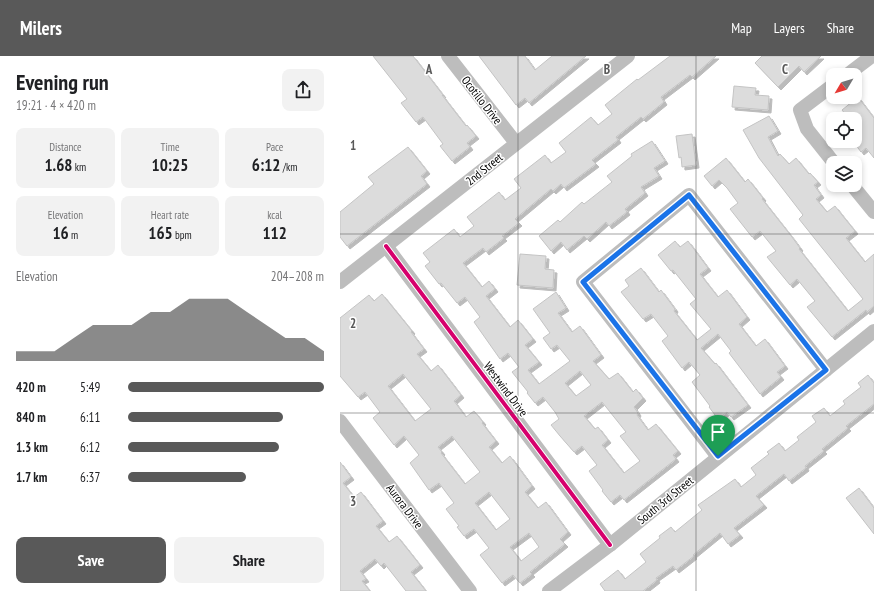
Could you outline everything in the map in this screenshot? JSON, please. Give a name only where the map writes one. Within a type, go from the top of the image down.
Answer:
[{"type":"street","name":"Ocotillo Drive","points":[[448,56],[516,143]]},
{"type":"street","points":[[856,68],[872,56]]},
{"type":"street","name":"2nd Street","points":[[340,282],[623,58]]},
{"type":"street","points":[[826,90],[800,110],[807,129],[828,156]]},
{"type":"street","points":[[858,192],[874,212]]},
{"type":"street","points":[[718,456],[583,282],[689,195],[826,370]]},
{"type":"street","name":"Westwind Drive","points":[[386,246],[610,545]]},
{"type":"street","name":"South 3rd Street","points":[[549,591],[610,545],[874,331]]},
{"type":"street","name":"Aurora Drive","points":[[340,421],[470,591]]},
{"type":"building","points":[[373,56],[413,56],[466,126],[467,125],[476,136],[467,143],[470,147],[452,161],[440,146],[443,144],[423,117],[416,122],[401,103],[407,99]]},
{"type":"building","points":[[479,56],[525,56],[535,70],[552,56],[586,56],[529,103],[525,98],[516,105]]},
{"type":"building","points":[[670,56],[716,56],[692,77],[690,75],[661,97],[664,102],[643,119],[641,117],[616,137],[618,140],[592,160],[596,164],[564,188],[561,184],[553,191],[551,189],[515,219],[519,223],[502,236],[504,238],[486,252],[483,248],[463,263],[482,287],[489,281],[495,289],[486,296],[510,327],[518,320],[533,339],[525,345],[539,362],[528,370],[539,384],[570,361],[557,345],[551,349],[543,338],[550,333],[533,309],[556,292],[566,308],[558,313],[572,332],[580,326],[601,355],[593,361],[609,379],[618,373],[633,392],[636,389],[643,398],[634,407],[638,413],[637,415],[648,430],[656,424],[678,451],[673,455],[676,459],[624,500],[620,495],[611,502],[589,471],[597,465],[582,446],[574,452],[560,436],[551,425],[559,419],[555,412],[543,397],[535,403],[512,372],[519,367],[508,353],[500,359],[474,322],[480,317],[465,297],[457,303],[441,283],[439,284],[425,266],[430,262],[423,253],[454,229],[460,237],[474,226],[467,217],[499,192],[505,200],[521,188],[514,179],[545,155],[551,163],[566,152],[559,143],[591,117],[598,125],[612,114],[605,105],[637,79],[638,80]],"holes":[[[580,371],[591,385],[576,396],[565,383]],[[602,402],[626,432],[620,436],[640,461],[624,473],[602,445],[608,440],[598,427],[595,429],[584,416]]]},
{"type":"building","points":[[762,56],[821,56],[804,72],[799,66],[778,87],[755,63]]},
{"type":"building","points":[[734,86],[756,88],[755,95],[769,96],[768,110],[732,107]]},
{"type":"building","points":[[862,102],[874,118],[874,158],[866,148],[861,152],[858,148],[862,148],[862,112],[844,112],[842,110],[849,104],[862,104]]},
{"type":"building","points":[[769,116],[778,131],[768,137],[778,156],[780,154],[789,164],[796,158],[809,174],[810,173],[818,182],[814,185],[821,195],[816,199],[827,212],[835,206],[855,231],[846,238],[865,262],[874,254],[874,306],[867,312],[866,310],[832,337],[807,307],[815,301],[797,279],[790,285],[767,257],[776,251],[760,231],[752,237],[730,209],[738,203],[727,188],[719,180],[712,186],[704,176],[726,158],[745,182],[748,179],[792,237],[800,248],[799,249],[848,311],[863,299],[799,219],[803,215],[759,158],[743,130]]},
{"type":"building","points":[[692,134],[696,165],[682,167],[681,157],[679,158],[676,136]]},
{"type":"building","points":[[652,141],[665,161],[654,168],[659,176],[641,187],[645,193],[625,209],[627,212],[609,226],[606,222],[587,239],[584,236],[567,250],[561,242],[551,251],[539,236],[558,220],[560,222],[582,202],[584,204],[612,182],[607,176],[632,156],[631,154]]},
{"type":"building","points":[[408,147],[427,171],[421,176],[427,184],[347,246],[340,237],[340,212],[374,184],[368,177]]},
{"type":"building","points":[[675,241],[680,247],[688,241],[708,268],[700,274],[718,297],[727,290],[747,317],[739,324],[756,346],[765,339],[785,366],[777,372],[781,377],[760,394],[729,353],[731,351],[718,334],[701,348],[715,364],[716,363],[748,405],[731,417],[727,412],[718,419],[692,382],[700,375],[689,362],[682,368],[662,341],[668,336],[651,314],[643,319],[621,292],[629,286],[625,280],[641,268],[659,292],[661,290],[675,309],[674,311],[697,340],[711,329],[690,304],[696,299],[673,270],[671,271],[658,255]]},
{"type":"building","points":[[520,254],[546,256],[545,269],[554,270],[553,288],[517,285]]},
{"type":"building","points":[[382,294],[412,331],[411,332],[424,349],[417,354],[431,371],[438,365],[461,395],[454,401],[466,417],[474,411],[483,422],[482,423],[496,441],[489,447],[502,463],[510,456],[532,486],[525,492],[538,508],[546,502],[568,532],[560,539],[565,544],[530,572],[532,574],[520,583],[513,575],[502,583],[480,555],[489,548],[474,529],[464,536],[457,527],[459,526],[446,509],[454,503],[439,483],[429,490],[410,463],[419,455],[404,436],[394,445],[373,418],[380,412],[365,392],[358,397],[340,376],[340,318],[369,295],[374,301]],"holes":[[[403,374],[431,409],[415,421],[388,386]],[[452,436],[480,472],[465,484],[438,447]],[[489,492],[510,519],[496,530],[475,503]],[[529,533],[539,547],[521,561],[510,547]]]},
{"type":"building","points":[[868,375],[874,383],[874,404],[846,426],[848,428],[822,449],[824,451],[805,466],[806,468],[789,481],[784,474],[756,496],[764,505],[734,528],[740,535],[728,544],[720,533],[676,570],[673,566],[656,578],[657,580],[643,591],[605,591],[600,584],[618,570],[625,579],[646,562],[640,554],[660,538],[659,536],[671,527],[675,532],[702,510],[698,505],[735,479],[741,487],[756,475],[751,468],[769,454],[767,452],[779,443],[785,451],[799,440],[797,437],[816,422],[812,416],[824,408],[830,416],[845,404],[843,401],[861,387],[858,383]]},
{"type":"building","points":[[340,462],[351,477],[343,483],[354,497],[361,492],[383,521],[376,526],[389,542],[397,536],[420,565],[411,572],[426,591],[406,591],[384,563],[381,566],[375,559],[360,571],[366,579],[362,581],[370,591],[340,591]]},
{"type":"building","points":[[859,488],[874,508],[874,534],[846,498]]},
{"type":"cycle path","points":[[718,457],[583,282],[689,195],[826,370]]},
{"type":"cycle path","points":[[386,246],[610,545]]},
{"type":"route","points":[[689,195],[826,370],[718,456],[583,282],[689,195]]}]
